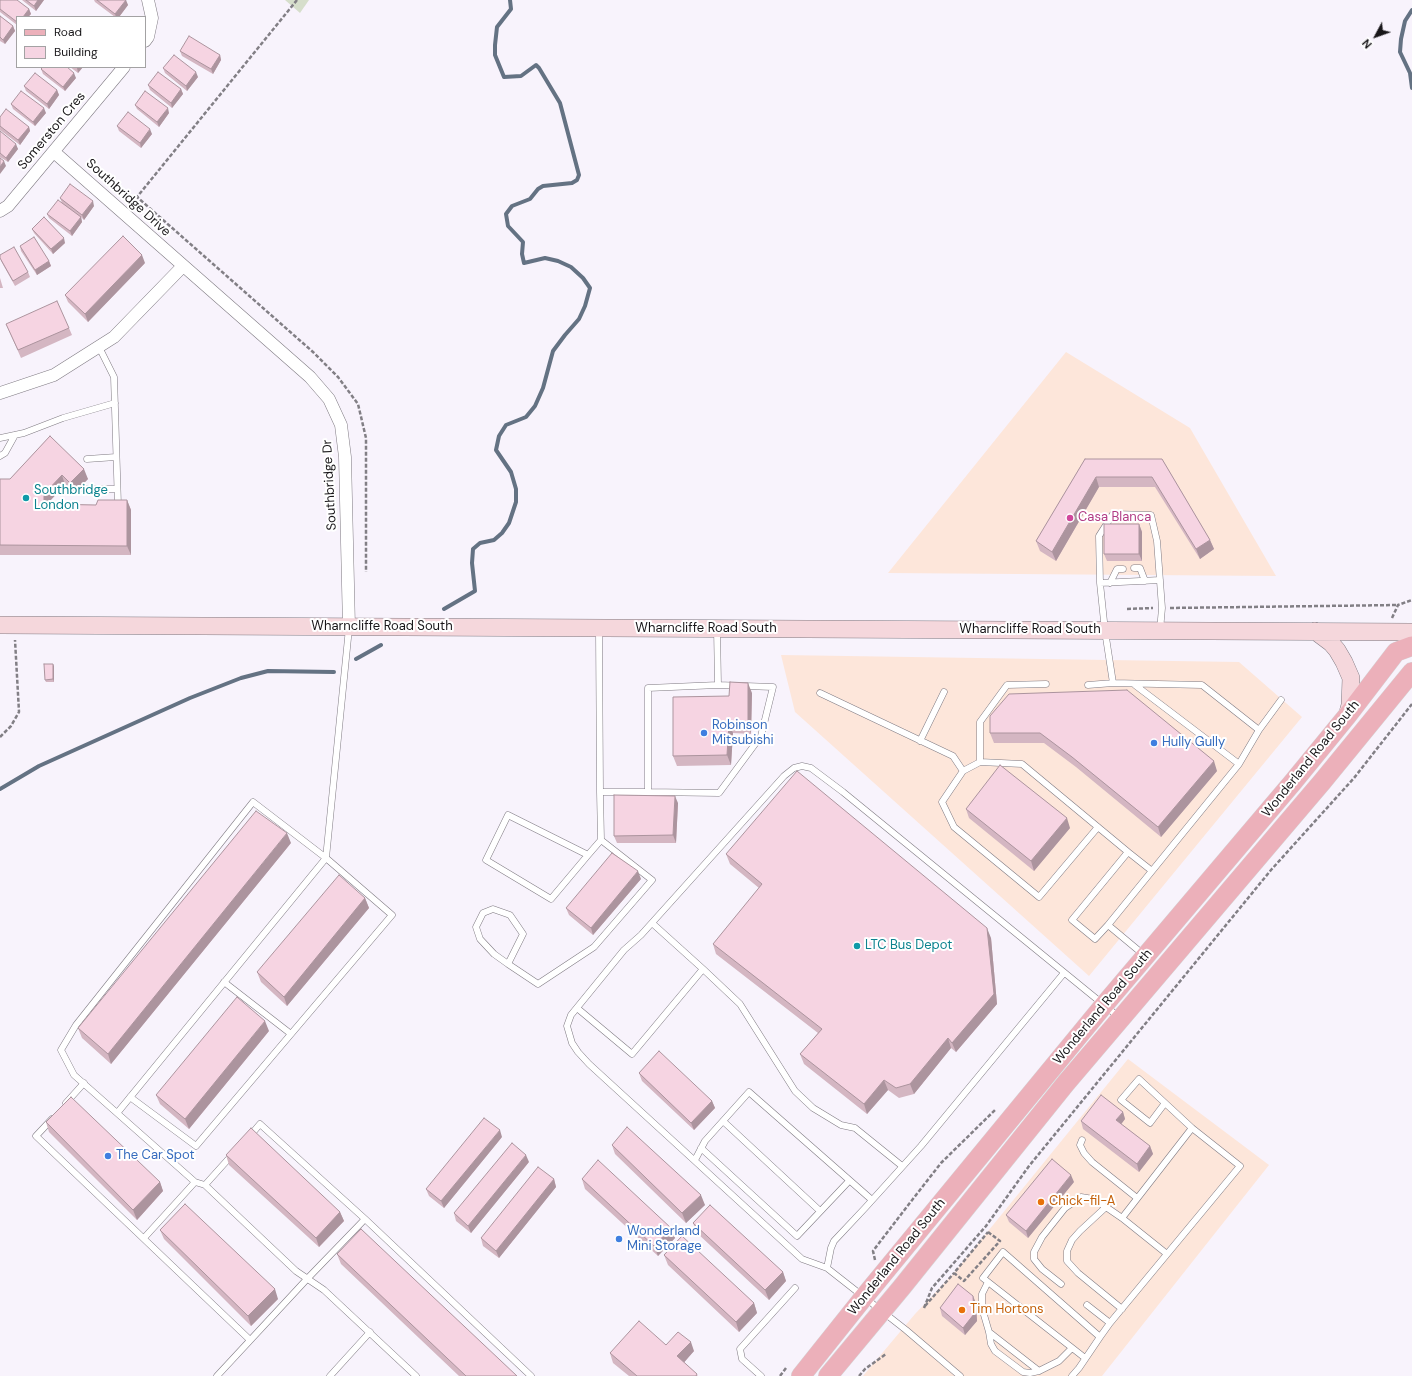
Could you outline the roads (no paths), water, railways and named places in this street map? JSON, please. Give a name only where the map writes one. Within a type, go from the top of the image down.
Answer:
[{"type":"main road","name":"Wharncliffe Road South","points":[[7,625],[1412,632]]},
{"type":"main road","points":[[1315,631],[1331,643],[1337,650],[1351,678],[1350,705],[1347,716]]},
{"type":"main road","name":"Wonderland Road South","points":[[801,1376],[1104,1005],[1294,782],[1396,652],[1412,647]]},
{"type":"main road","name":"Wonderland Road South","points":[[828,1376],[907,1281],[1066,1083],[1322,782],[1412,672]]},
{"type":"street","points":[[146,40],[148,37],[152,18],[148,0]]},
{"type":"street","name":"Somerston Cres","points":[[0,211],[8,206],[123,68]]},
{"type":"street","name":"Southbridge Drive","points":[[54,152],[182,266]]},
{"type":"street","points":[[0,393],[54,375],[114,337],[182,266]]},
{"type":"street","name":"Southbridge Dr","points":[[182,266],[310,377],[330,400],[341,425],[345,457],[349,627]]},
{"type":"lane","points":[[99,347],[114,378],[118,505]]},
{"type":"lane","points":[[0,438],[24,433],[63,418],[114,403]]},
{"type":"lane","points":[[0,456],[5,453],[15,435]]},
{"type":"lane","points":[[87,458],[116,458]]},
{"type":"lane","points":[[84,489],[117,489]]},
{"type":"lane","points":[[1113,683],[1112,664],[1105,630],[1100,583],[1100,536],[1113,514],[1152,515],[1157,541],[1162,608],[1160,631]]},
{"type":"lane","points":[[1134,568],[1140,568],[1145,581]]},
{"type":"lane","points":[[1110,583],[1117,569],[1123,569]]},
{"type":"lane","points":[[1100,583],[1160,580]]},
{"type":"lane","points":[[118,1112],[326,858],[349,627]]},
{"type":"lane","points":[[588,855],[508,815],[486,860],[551,899],[601,840],[598,628]]},
{"type":"lane","points":[[717,629],[718,685]]},
{"type":"lane","points":[[1088,685],[1113,683],[1202,685],[1259,730]]},
{"type":"lane","points":[[980,762],[980,722],[1006,685],[1046,684]]},
{"type":"lane","points":[[1135,684],[1239,764]]},
{"type":"lane","points":[[600,792],[719,793],[761,736],[773,687],[718,685],[648,688],[648,792]]},
{"type":"lane","points":[[920,741],[944,692]]},
{"type":"lane","points":[[820,693],[953,756],[963,771]]},
{"type":"lane","points":[[1128,852],[1072,920],[1096,939],[1239,764],[1259,730],[1281,700]]},
{"type":"lane","points":[[1098,827],[1039,897],[954,828],[942,802],[963,771],[980,762],[1022,764],[1152,871]]},
{"type":"lane","points":[[960,1376],[827,1268],[802,1259],[578,1052],[572,1043],[567,1026],[577,1008],[624,950],[641,936],[784,776],[794,768],[802,766],[811,768],[843,792],[1121,1019]]},
{"type":"lane","points":[[130,1097],[196,1146],[392,915],[326,858],[253,802],[76,1025],[61,1050],[74,1075],[118,1112],[195,1182],[205,1185],[296,1271],[324,1290],[416,1376]]},
{"type":"lane","points":[[508,964],[523,934],[510,915],[493,908],[483,913],[476,927],[480,939],[494,954],[508,964],[538,984],[594,947],[652,880],[601,840]]},
{"type":"lane","points":[[652,923],[740,1004],[795,1090],[813,1108],[841,1126],[854,1128],[902,1166]]},
{"type":"lane","points":[[1108,925],[1146,956]]},
{"type":"lane","points":[[577,1008],[632,1054],[703,969]]},
{"type":"lane","points":[[827,1268],[834,1240],[902,1166],[1064,973]]},
{"type":"lane","points":[[224,982],[291,1034]]},
{"type":"lane","points":[[1072,1376],[1110,1323],[1240,1166],[1192,1128],[1165,1103],[1138,1079],[1121,1100],[1150,1123],[1165,1103]]},
{"type":"lane","points":[[63,1107],[84,1083]]},
{"type":"lane","points":[[695,1160],[705,1141],[749,1092],[872,1200]]},
{"type":"lane","points":[[58,1113],[36,1136],[250,1340]]},
{"type":"lane","points":[[723,1121],[820,1211]]},
{"type":"lane","points":[[245,1141],[260,1124],[365,1219],[531,1376]]},
{"type":"lane","points":[[1122,1218],[1192,1128]]},
{"type":"lane","points":[[1082,1140],[1080,1145],[1084,1153],[1092,1162],[1137,1198]]},
{"type":"lane","points":[[701,1148],[797,1236],[849,1181]]},
{"type":"lane","points":[[205,1185],[235,1152]]},
{"type":"lane","points":[[144,1238],[195,1182]]},
{"type":"lane","points":[[1061,1284],[1042,1269],[1034,1259],[1034,1252],[1042,1237],[1065,1208],[1081,1197],[1094,1199],[1122,1218],[1167,1254]]},
{"type":"lane","points":[[1106,1207],[1072,1240],[1067,1251],[1068,1261],[1078,1273],[1122,1309]]},
{"type":"lane","points":[[217,1376],[365,1219]]},
{"type":"lane","points":[[1085,1358],[983,1278],[1003,1252],[1100,1337]]},
{"type":"lane","points":[[988,1282],[982,1294],[982,1308],[991,1344],[995,1351],[1023,1372],[1039,1371],[1059,1361],[1072,1348]]},
{"type":"lane","points":[[761,1376],[742,1359],[740,1349],[795,1288]]},
{"type":"lane","points":[[1088,1305],[1110,1323]]},
{"type":"lane","points":[[330,1376],[370,1332]]},
{"type":"lane","points":[[989,1332],[1039,1371]]},
{"type":"waterway","points":[[444,609],[475,591],[472,563],[473,549],[480,543],[494,540],[502,533],[509,523],[516,502],[516,489],[511,472],[496,450],[499,436],[506,425],[526,417],[535,406],[543,388],[553,351],[579,319],[585,306],[590,288],[583,278],[571,267],[558,261],[545,258],[524,263],[522,254],[523,242],[508,226],[506,214],[512,206],[530,199],[538,189],[543,186],[572,183],[577,180],[579,175],[560,103],[539,68],[536,65],[521,76],[504,77],[495,55],[497,27],[511,9],[510,0]]},
{"type":"waterway","points":[[1412,10],[1405,21],[1400,52],[1410,73],[1412,88]]},
{"type":"waterway","points":[[356,659],[381,645]]},
{"type":"waterway","points":[[0,789],[39,766],[190,698],[241,678],[268,671],[334,672]]},
{"type":"place","name":"Southbridge London","points":[[26,498]]},
{"type":"place","name":"Casa Blanca","points":[[1070,518]]},
{"type":"place","name":"Robinson Mitsubishi","points":[[704,733]]},
{"type":"place","name":"Hully Gully","points":[[1154,743]]},
{"type":"place","name":"LTC Bus Depot","points":[[857,946]]},
{"type":"place","name":"The Car Spot","points":[[108,1156]]},
{"type":"place","name":"Chick-fil-A","points":[[1041,1202]]},
{"type":"place","name":"Wonderland Mini Storage","points":[[619,1239]]},
{"type":"place","name":"Tim Hortons","points":[[962,1310]]}]
